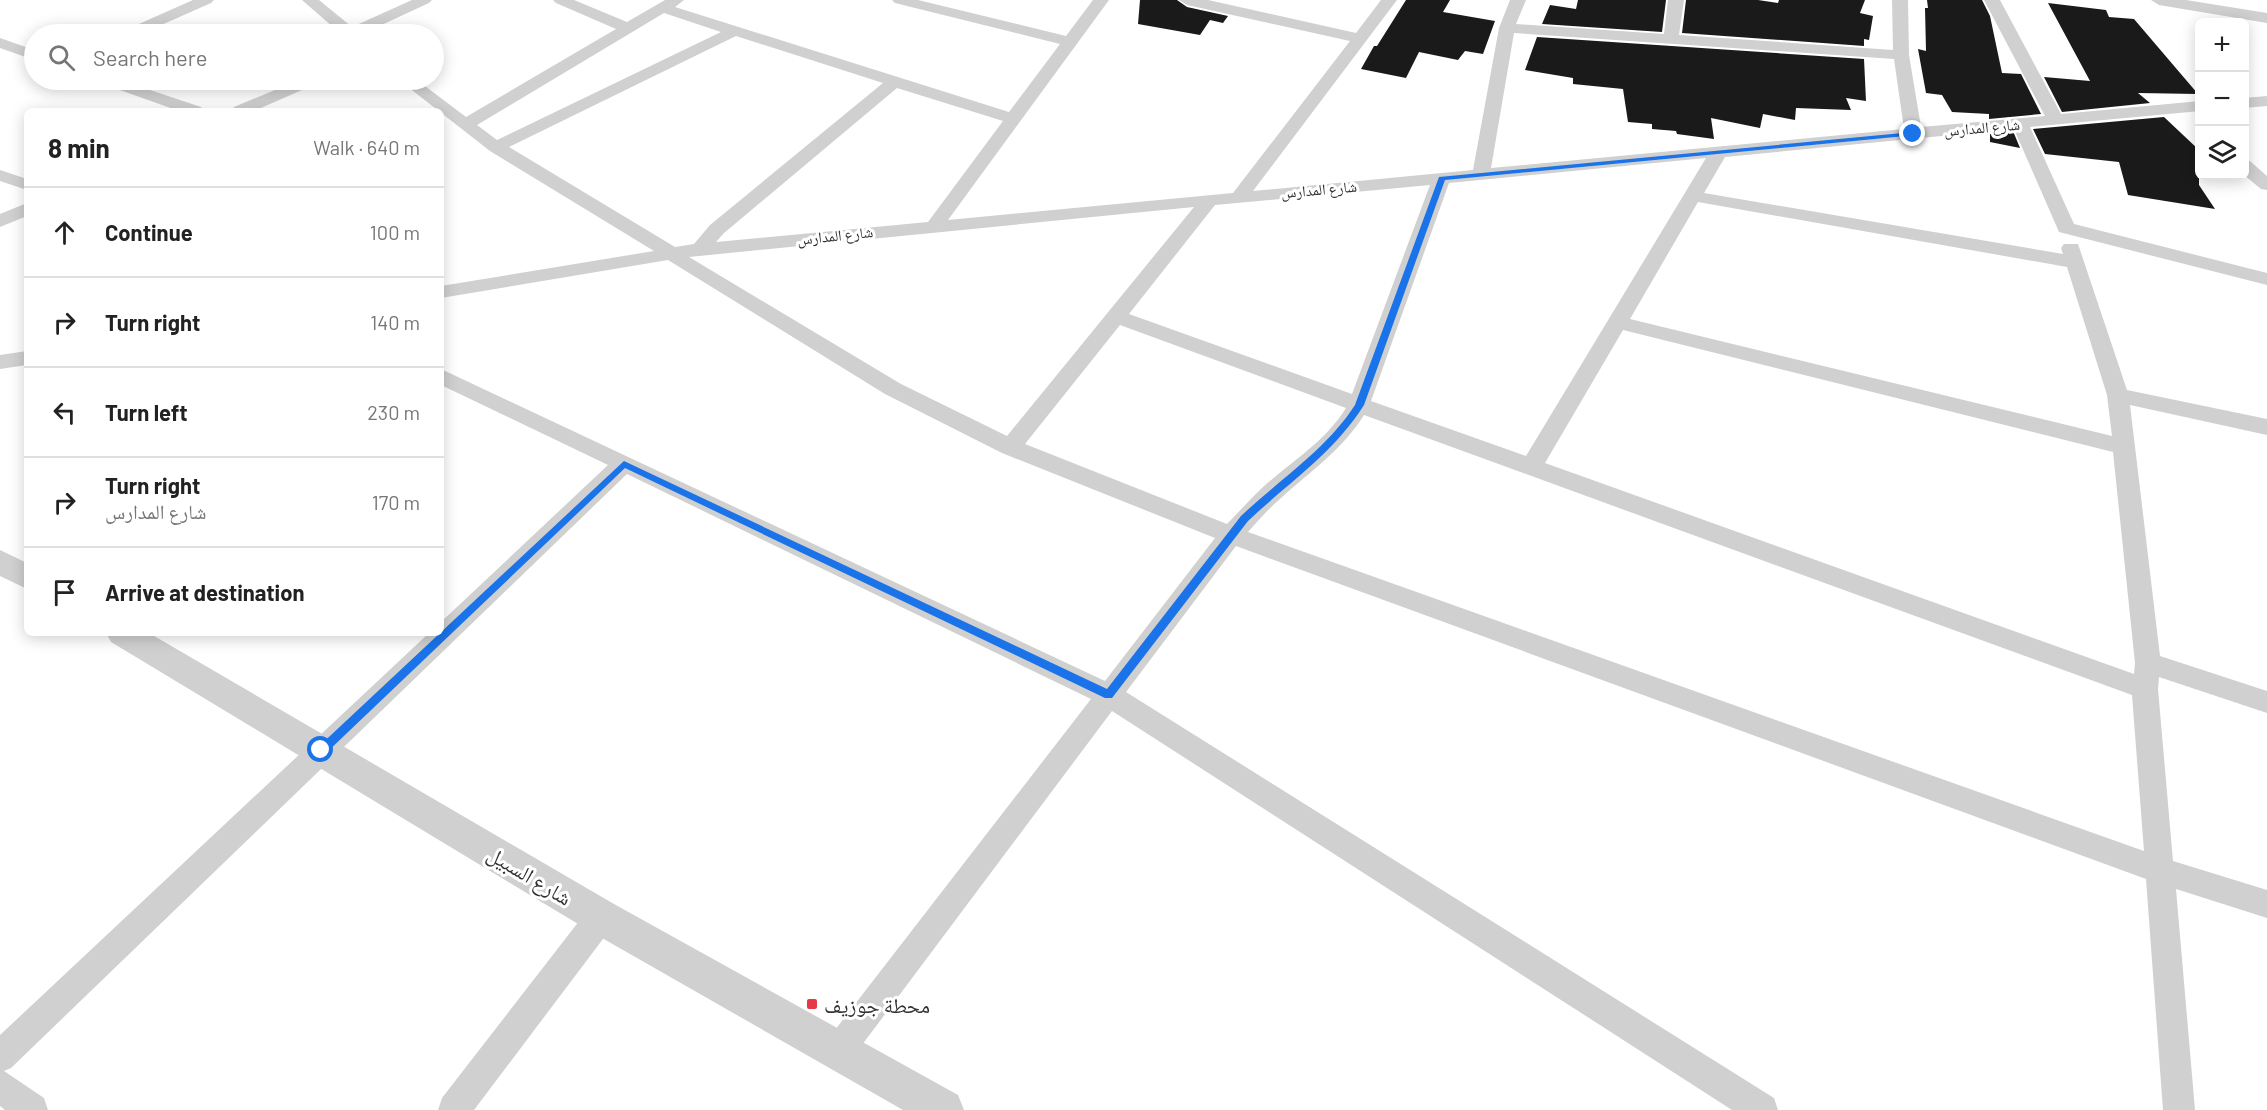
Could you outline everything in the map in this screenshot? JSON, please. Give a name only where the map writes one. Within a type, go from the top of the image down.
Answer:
[{"type":"street","points":[[152,24],[206,0]]},
{"type":"street","points":[[310,0],[338,24]]},
{"type":"street","points":[[372,24],[424,0]]},
{"type":"street","points":[[561,0],[628,29]]},
{"type":"street","points":[[900,0],[1070,42]]},
{"type":"street","points":[[935,225],[1101,0]]},
{"type":"street","points":[[1186,0],[1358,38]]},
{"type":"street","points":[[1240,196],[1389,0]]},
{"type":"street","points":[[1671,38],[1676,0]]},
{"type":"street","points":[[1900,0],[1901,55],[1913,134]]},
{"type":"street","points":[[1992,0],[2056,121]]},
{"type":"street","points":[[2159,0],[2243,7],[2267,18]]},
{"type":"street","points":[[1481,175],[1513,1]]},
{"type":"street","points":[[1013,119],[733,32],[670,4],[628,29],[453,119],[894,389],[1010,447],[1231,535],[2159,870],[2267,904]]},
{"type":"street","points":[[1507,27],[1901,55]]},
{"type":"street","points":[[496,147],[733,32]]},
{"type":"street","points":[[0,43],[24,51]]},
{"type":"street","points":[[700,249],[717,229],[894,82]]},
{"type":"street","points":[[135,90],[186,108]]},
{"type":"street","points":[[247,108],[289,90]]},
{"type":"street","points":[[419,90],[440,108]]},
{"type":"street","points":[[2249,103],[2267,101]]},
{"type":"street","name":"شارع المدارس","points":[[444,291],[700,249],[2195,106]]},
{"type":"street","points":[[2179,108],[2195,122]]},
{"type":"street","points":[[2020,123],[2066,228],[2118,395],[2125,447],[2146,676],[2179,1110]]},
{"type":"street","points":[[1531,467],[1718,153]]},
{"type":"street","points":[[2249,169],[2267,185]]},
{"type":"street","points":[[0,175],[24,184]]},
{"type":"street","points":[[839,1050],[1231,535],[1271,494],[1323,451],[1344,429],[1359,405],[1442,178]]},
{"type":"street","points":[[1692,196],[2075,262]]},
{"type":"street","points":[[1010,447],[1211,199]]},
{"type":"street","points":[[2066,228],[2267,279]]},
{"type":"street","points":[[1117,317],[1531,467],[2146,676],[2267,702]]},
{"type":"street","points":[[1617,322],[2125,447]]},
{"type":"street","points":[[0,362],[24,358]]},
{"type":"street","points":[[444,377],[1109,695],[1762,1110]]},
{"type":"street","points":[[2118,395],[2267,427]]},
{"type":"street","points":[[444,634],[624,464]]},
{"type":"street","points":[[0,562],[24,576]]},
{"type":"street","name":"شارع السبيل","points":[[127,636],[601,917],[943,1110]]},
{"type":"street","points":[[0,1057],[442,636]]},
{"type":"street","points":[[460,1108],[601,917]]},
{"type":"street","points":[[0,1086],[32,1110]]},
{"type":"building","points":[[1140,0],[1177,0],[1187,7],[1228,16],[1223,23],[1210,20],[1200,35],[1138,24]]},
{"type":"building","points":[[1406,0],[1450,0],[1443,12],[1495,21],[1483,54],[1465,51],[1458,60],[1419,52],[1406,78],[1361,69]]},
{"type":"building","points":[[1578,0],[1666,0],[1662,32],[1542,24],[1550,5],[1576,9]]},
{"type":"building","points":[[1686,0],[1758,0],[1778,3],[1779,0],[1865,0],[1860,13],[1873,16],[1869,40],[1864,39],[1864,46],[1682,33]]},
{"type":"building","points":[[1927,0],[1982,0],[1990,16],[2002,73],[2021,74],[2041,114],[1989,119],[1989,114],[1952,112],[1942,95],[1926,93],[1918,49],[1926,51],[1925,8],[1928,8]]},
{"type":"building","points":[[2048,3],[2106,10],[2109,17],[2134,19],[2195,90],[2195,94],[2138,93],[2150,103],[2062,112],[2044,77],[2090,81]]},
{"type":"building","points":[[1537,37],[1864,59],[1866,101],[1846,98],[1851,110],[1796,108],[1795,120],[1763,114],[1760,128],[1711,118],[1714,139],[1677,134],[1676,131],[1652,129],[1652,124],[1628,122],[1623,89],[1573,84],[1573,78],[1525,70]]},
{"type":"building","points":[[2164,117],[2195,146],[2195,180],[2199,180],[2199,185],[2215,209],[2128,195],[2119,162],[2045,154],[2033,129]]},
{"type":"building","points":[[2013,131],[2020,148],[1990,142],[1990,134]]},
{"type":"place","name":"محطة جوزيف","points":[[812,1004]]},
{"type":"route","points":[[321,750],[624,464],[1109,695],[1245,519],[1323,451],[1344,429],[1359,405],[1442,178],[1913,134]]}]
